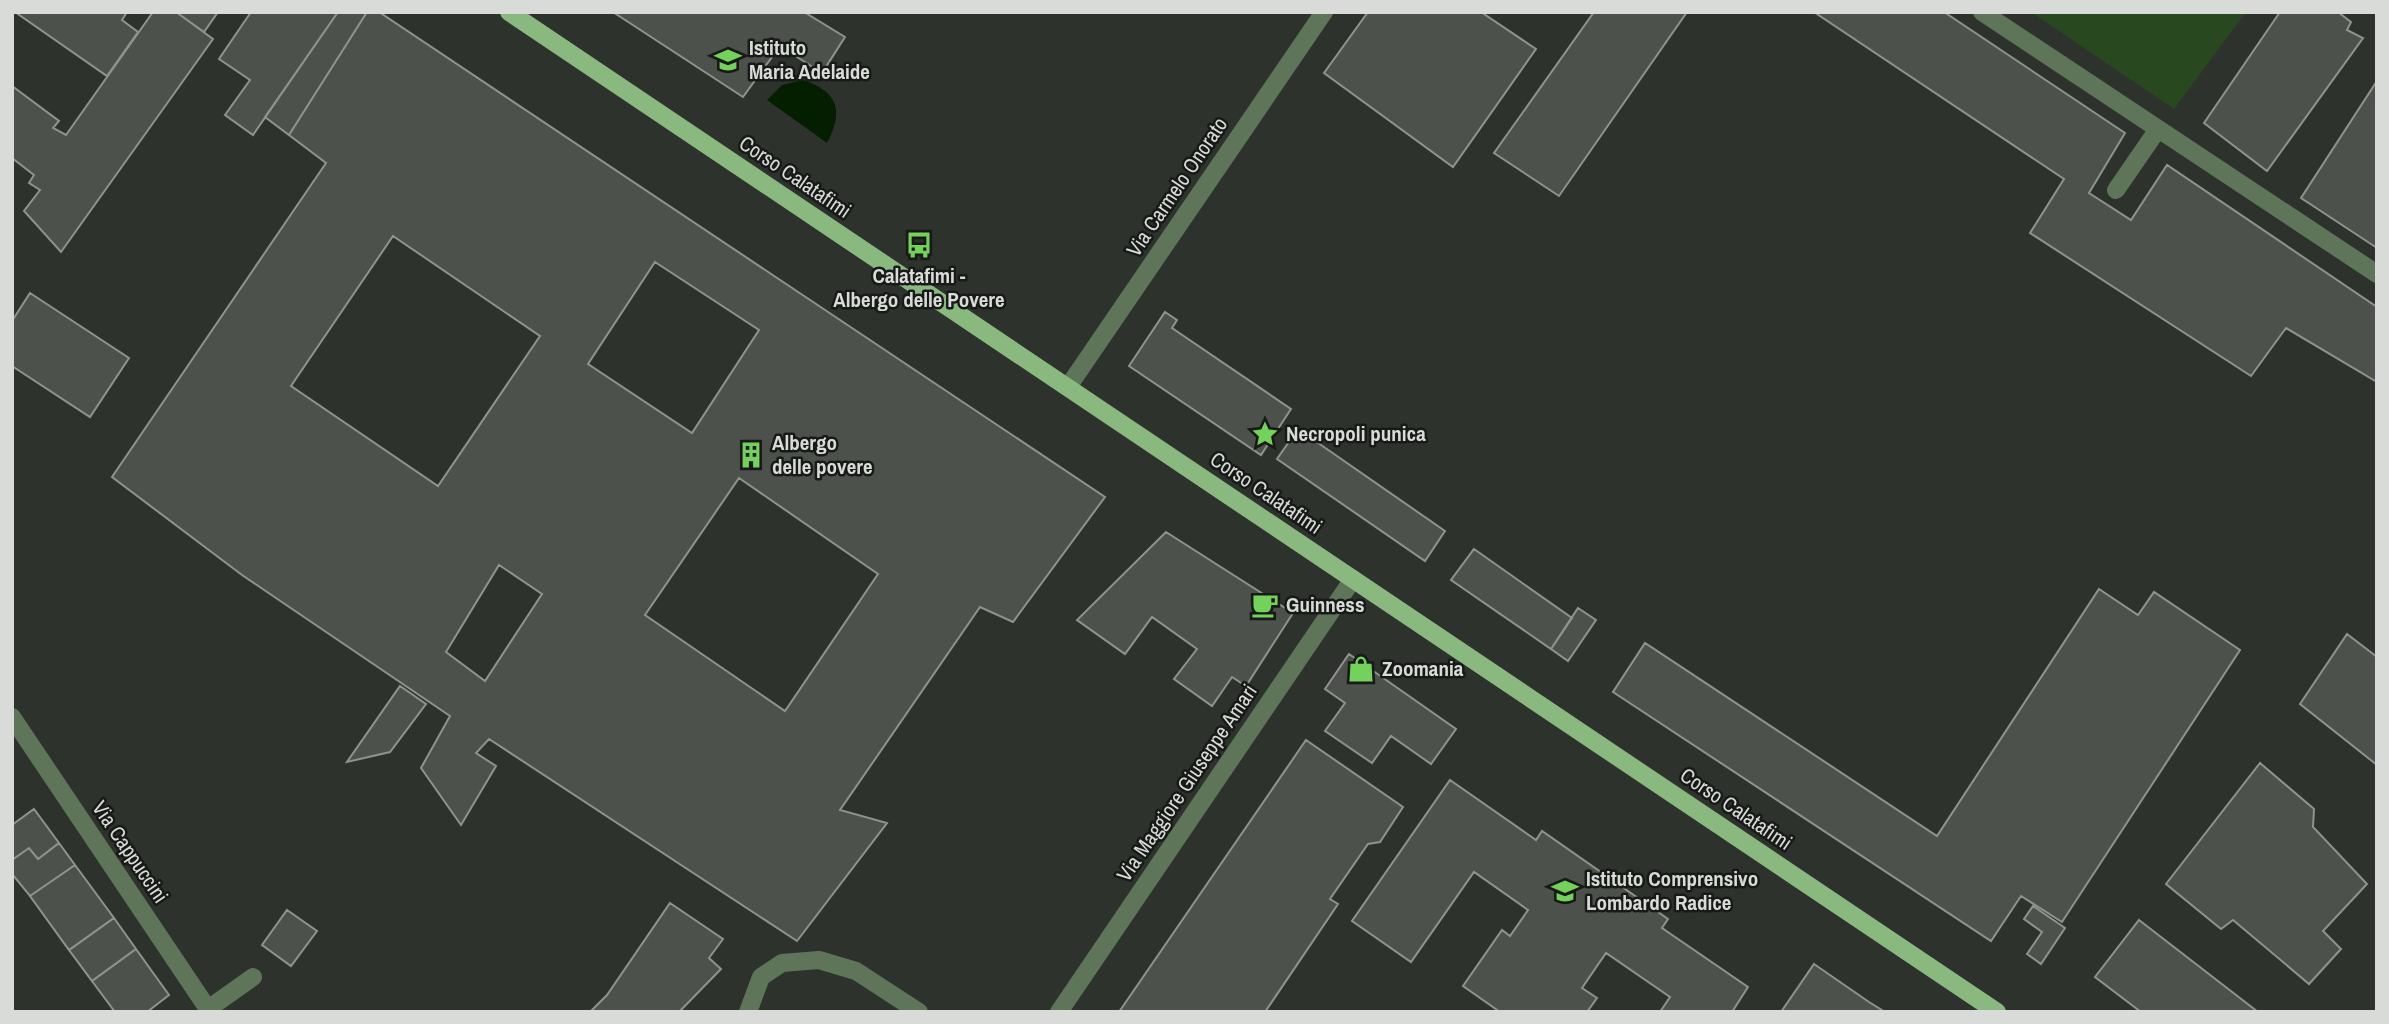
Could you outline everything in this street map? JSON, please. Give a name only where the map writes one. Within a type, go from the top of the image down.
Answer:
[{"type":"main road","name":"Corso Calatafimi","points":[[509,12],[1997,1012]]},
{"type":"street","name":"Via Carmelo Onorato","points":[[1068,387],[1324,12]]},
{"type":"street","points":[[1982,12],[2377,274]]},
{"type":"street","points":[[2116,190],[2158,129]]},
{"type":"street","name":"Via Maggiore Giuseppe Amari","points":[[1062,1011],[1353,579]]},
{"type":"street","name":"Via Cappuccini","points":[[12,717],[209,1010]]},
{"type":"street","points":[[748,1012],[761,977],[782,963],[819,960],[856,971],[919,1012]]},
{"type":"street","points":[[209,1010],[253,977]]},
{"type":"shaded area","points":[[2031,12],[2246,12],[2174,109]]},
{"type":"shaded area","points":[[803,80],[824,90],[834,104],[835,121],[827,143],[767,100],[782,85]]},
{"type":"building","points":[[15,12],[127,12],[122,20],[138,32],[107,76]]},
{"type":"building","points":[[153,12],[176,12],[213,39],[61,252],[24,211],[40,190],[29,183],[34,175],[12,158],[12,86],[59,121],[53,128],[66,135]]},
{"type":"building","points":[[176,12],[218,12],[204,32]]},
{"type":"building","points":[[251,12],[338,12],[253,135],[225,115],[250,80],[219,59]]},
{"type":"building","points":[[338,12],[367,12],[289,135],[265,117]]},
{"type":"building","name":"Albergo delle povere","points":[[367,12],[379,12],[1105,497],[1013,622],[980,607],[840,810],[887,823],[797,941],[489,739],[476,753],[496,766],[461,825],[421,768],[450,716],[242,575],[112,477],[326,163],[289,135]],"holes":[[[393,236],[540,336],[438,486],[291,386]],[[655,262],[759,330],[692,433],[588,364]],[[739,478],[878,574],[785,711],[645,615]],[[499,565],[542,594],[485,681],[446,652]]]},
{"type":"building","name":"Istituto Maria Adelaide","points":[[613,12],[804,12],[845,37],[822,73],[780,46],[743,97]]},
{"type":"building","points":[[1368,12],[1481,12],[1536,49],[1453,167],[1324,73]]},
{"type":"building","points":[[1594,12],[1687,12],[1559,196],[1494,153]]},
{"type":"building","points":[[1814,12],[1944,12],[2125,133],[2089,193],[2131,220],[2167,165],[2377,307],[2377,382],[2286,328],[2251,376],[2030,233],[2064,179]]},
{"type":"building","points":[[2280,12],[2338,12],[2351,22],[2347,30],[2363,38],[2267,171],[2204,123]]},
{"type":"building","points":[[2377,81],[2377,248],[2301,198]]},
{"type":"building","points":[[30,293],[129,358],[90,417],[12,366],[12,321]]},
{"type":"building","points":[[1165,312],[1177,320],[1172,328],[1291,409],[1261,455],[1129,366]]},
{"type":"building","points":[[1298,429],[1445,531],[1425,561],[1277,459]]},
{"type":"building","points":[[1166,532],[1293,613],[1246,686],[1232,677],[1212,706],[1174,679],[1197,649],[1152,617],[1125,654],[1077,620]]},
{"type":"building","points":[[1474,549],[1572,618],[1551,649],[1451,580]]},
{"type":"building","points":[[2099,589],[2138,615],[2154,592],[2240,650],[2062,922],[2021,896],[1991,941],[1613,692],[1645,643],[1937,836]]},
{"type":"building","points":[[1578,608],[1596,620],[1568,661],[1551,649]]},
{"type":"building","points":[[2347,634],[2377,657],[2377,765],[2300,704]]},
{"type":"building","points":[[1349,654],[1456,729],[1431,764],[1391,736],[1372,763],[1325,731],[1345,703],[1325,689]]},
{"type":"building","points":[[400,686],[426,704],[390,752],[347,762]]},
{"type":"building","points":[[1306,740],[1403,807],[1380,842],[1368,844],[1330,899],[1338,904],[1265,1012],[1119,1012]]},
{"type":"building","points":[[2260,763],[2314,809],[2313,827],[2367,884],[2323,931],[2341,949],[2309,984],[2233,920],[2221,929],[2166,884]]},
{"type":"building","name":"Istituto Comprensivo Lombardo Radice","points":[[1450,780],[1536,840],[1542,831],[1668,919],[1662,928],[1748,987],[1732,1012],[1660,1012],[1670,997],[1606,953],[1582,988],[1597,998],[1587,1012],[1500,1012],[1463,986],[1502,930],[1510,936],[1528,910],[1474,872],[1411,962],[1352,921]]},
{"type":"building","points":[[34,809],[59,843],[38,859],[29,848],[12,860],[12,825]]},
{"type":"building","points":[[59,843],[75,865],[30,896],[12,874],[12,860],[29,848],[38,859]]},
{"type":"building","points":[[75,865],[114,918],[69,950],[30,896]]},
{"type":"building","points":[[670,903],[723,939],[709,958],[721,969],[679,1012],[590,1012],[607,995]]},
{"type":"building","points":[[2033,906],[2065,928],[2041,964],[2027,954],[2042,932],[2024,919]]},
{"type":"building","points":[[287,910],[317,931],[291,966],[262,945]]},
{"type":"building","points":[[114,918],[136,949],[92,981],[69,950]]},
{"type":"building","points":[[2139,920],[2258,1012],[2141,1012],[2095,977]]},
{"type":"building","points":[[136,949],[169,995],[147,1012],[115,1012],[92,981]]},
{"type":"building","points":[[1814,964],[1869,1002],[1885,1012],[1781,1012]]},
{"type":"place","name":"Istituto Maria Adelaide","points":[[728,60]]},
{"type":"place","name":"Calatafimi - Albergo delle Povere","points":[[919,245]]},
{"type":"place","name":"Necropoli punica","points":[[1265,434]]},
{"type":"place","name":"Albergo delle povere","points":[[751,455]]},
{"type":"place","name":"Guinness","points":[[1265,605]]},
{"type":"place","name":"Zoomania","points":[[1361,669]]},
{"type":"place","name":"Istituto Comprensivo Lombardo Radice","points":[[1565,891]]}]
